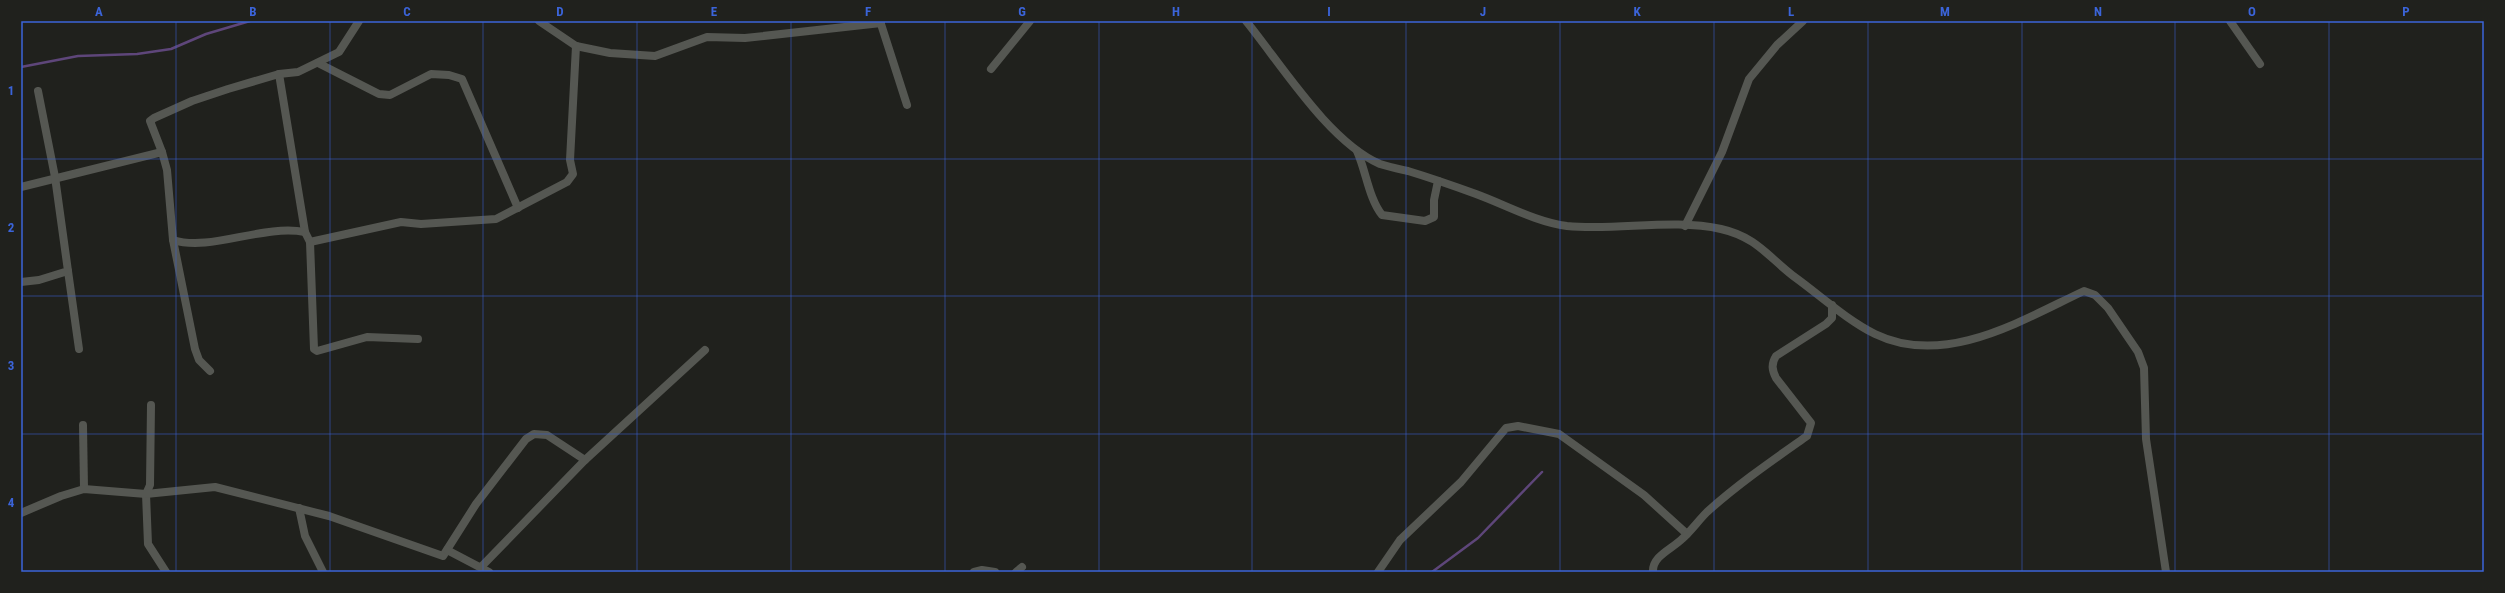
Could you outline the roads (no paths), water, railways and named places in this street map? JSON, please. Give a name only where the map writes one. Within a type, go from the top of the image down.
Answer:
[{"type":"street","points":[[210,371],[199,360],[195,349],[173,240],[167,170],[162,152],[150,122],[154,118],[192,101],[279,74],[298,72],[318,63],[339,52],[359,21]]},
{"type":"street","points":[[539,21],[576,46],[610,53],[655,56],[707,37],[745,38],[881,22],[907,106]]},
{"type":"street","points":[[991,69],[1030,21]]},
{"type":"street","points":[[1246,21],[1329,125],[1356,151],[1381,164],[1438,181],[1534,217],[1564,225],[1685,226],[1719,228],[1736,233],[1763,248],[1791,274],[1862,327],[1878,335],[1912,345],[1974,340],[2084,291],[2096,295],[2138,352],[2144,368],[2146,439],[2166,572]]},
{"type":"street","points":[[1685,226],[1722,152],[1749,79],[1777,45],[1803,21]]},
{"type":"street","points":[[2230,21],[2260,64]]},
{"type":"street","points":[[310,242],[401,222],[421,224],[496,219],[567,182],[574,174],[570,160],[576,46]]},
{"type":"street","points":[[318,63],[379,94],[390,95],[431,74],[449,75],[462,79],[518,208]]},
{"type":"street","points":[[279,74],[305,232],[310,242],[314,349],[317,351],[367,337],[404,340],[418,339]]},
{"type":"street","points":[[38,91],[55,177],[79,350]]},
{"type":"street","points":[[1356,151],[1366,170],[1375,206],[1382,215],[1425,221],[1431,220],[1434,217],[1434,200],[1438,181]]},
{"type":"street","points":[[21,187],[55,177],[162,152]]},
{"type":"street","points":[[173,240],[182,243],[211,241],[274,229],[305,232]]},
{"type":"street","points":[[21,282],[39,280],[68,271]]},
{"type":"street","points":[[1652,572],[1652,566],[1662,554],[1687,534],[1731,492],[1807,436],[1811,423],[1776,378],[1772,362],[1776,356],[1826,324],[1832,318],[1832,305]]},
{"type":"street","points":[[481,567],[585,460],[705,350]]},
{"type":"street","points":[[151,405],[150,485],[146,494],[148,544],[166,572]]},
{"type":"street","points":[[83,425],[84,489]]},
{"type":"street","points":[[1378,572],[1400,540],[1461,482],[1506,428],[1518,426],[1559,434],[1644,494],[1687,534]]},
{"type":"street","points":[[21,514],[62,496],[84,489],[146,494],[215,487],[299,508],[379,532],[443,556],[495,478],[526,439],[534,434],[547,435],[585,460]]},
{"type":"street","points":[[299,508],[305,536],[323,572]]},
{"type":"street","points":[[447,550],[489,572]]},
{"type":"street","points":[[974,572],[982,570],[995,572]]},
{"type":"waterway","points":[[21,67],[78,56],[137,54],[171,49],[206,34],[250,21]]},
{"type":"waterway","points":[[1432,572],[1478,538],[1542,472]]}]
